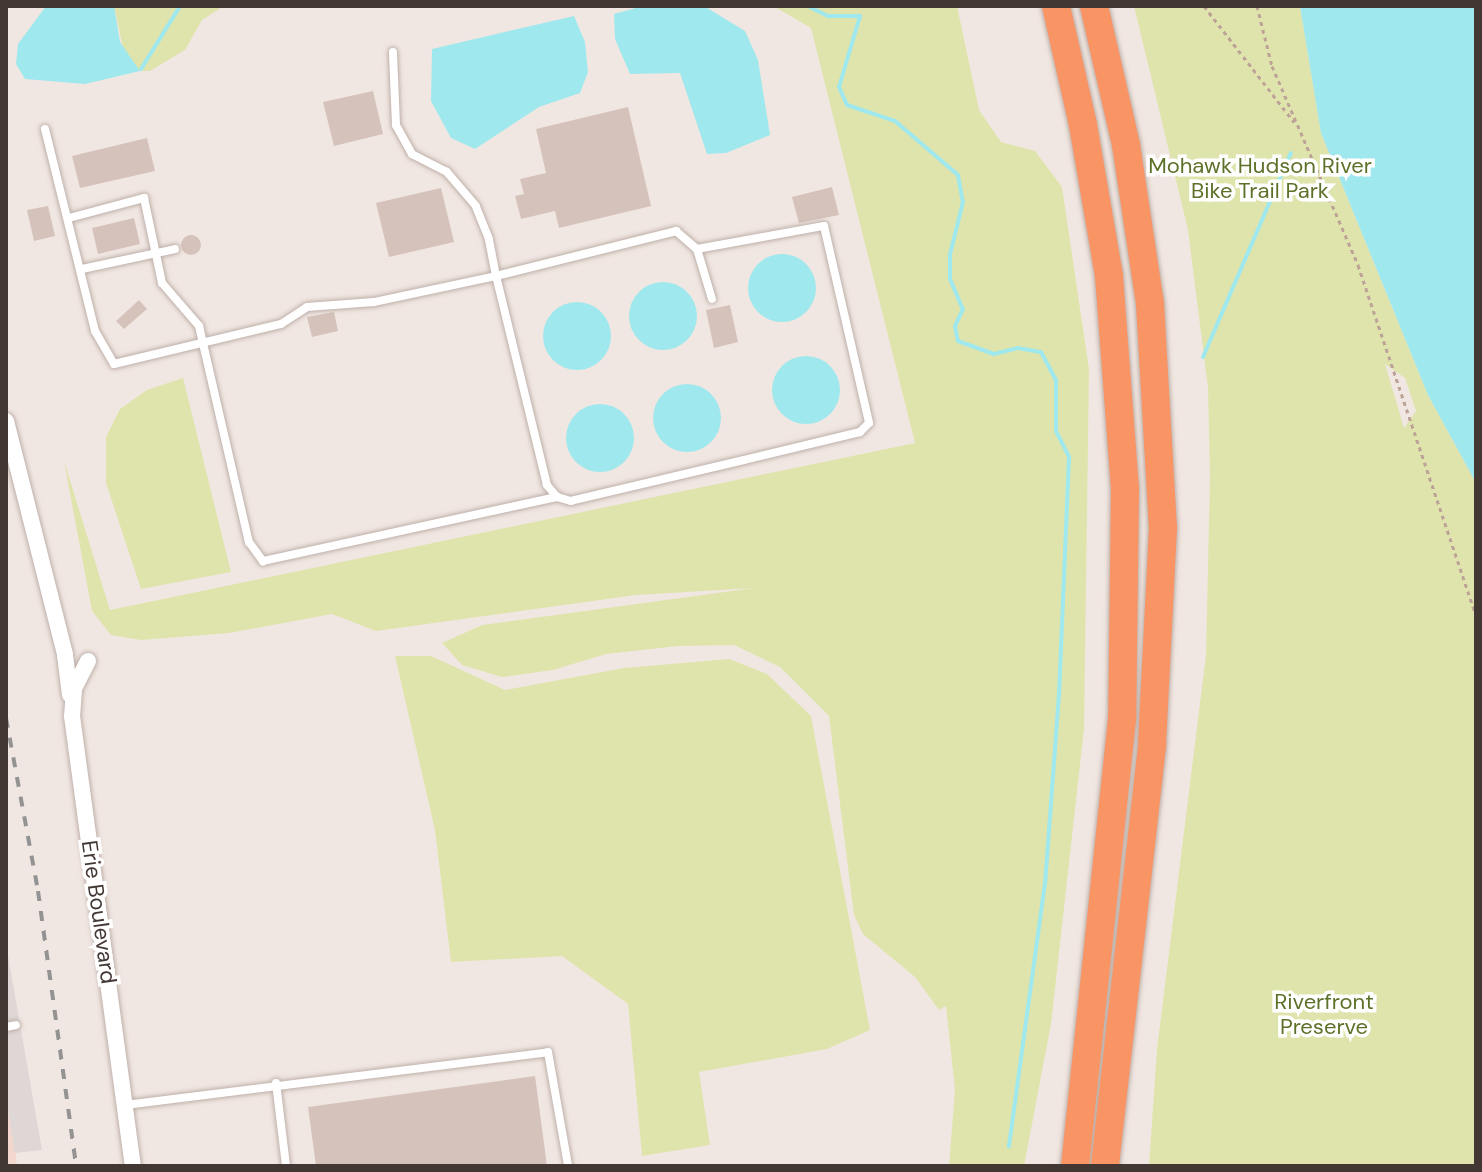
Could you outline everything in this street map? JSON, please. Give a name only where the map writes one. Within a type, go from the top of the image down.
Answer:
[{"type":"highway","points":[[1056,6],[1093,175],[1115,330],[1125,488],[1122,719],[1075,1166]]},
{"type":"highway","points":[[1094,6],[1135,199],[1160,419],[1161,634],[1141,852],[1105,1166]]},
{"type":"highway","points":[[1057,1166],[1123,643]]},
{"type":"highway","points":[[1124,1166],[1140,981],[1141,852]]},
{"type":"street","points":[[6,421],[65,655],[72,716]]},
{"type":"street","name":"Erie Boulevard","points":[[88,661],[74,689],[72,716],[133,1166]]},
{"type":"lane","points":[[393,52],[396,125],[412,154],[447,172],[476,206],[547,485],[557,497]]},
{"type":"lane","points":[[45,129],[99,344],[114,364],[281,324],[307,307],[374,302],[496,276],[676,231],[697,249],[712,299]]},
{"type":"lane","points":[[69,218],[144,198],[162,283],[199,326],[249,542],[263,561],[557,497],[571,501],[860,432],[869,423],[824,226],[697,249]]},
{"type":"lane","points":[[82,269],[175,249]]},
{"type":"lane","points":[[125,1105],[276,1083],[548,1052],[568,1166]]},
{"type":"lane","points":[[276,1083],[286,1166]]},
{"type":"path","points":[[1204,6],[1299,128]]},
{"type":"path","points":[[1257,6],[1266,51],[1358,265],[1476,615]]},
{"type":"shaded area","points":[[6,944],[42,1150],[15,1153],[6,1101]]},
{"type":"shaded area","points":[[9,1100],[17,1166],[6,1166]]},
{"type":"green space","points":[[114,6],[224,6],[202,20],[185,50],[150,71],[140,71],[123,48]]},
{"type":"green space","points":[[773,6],[957,6],[979,110],[1001,142],[1035,151],[1062,187],[1089,369],[1084,729],[1051,1024],[1024,1166],[949,1166],[955,1090],[946,1006],[939,1010],[915,977],[863,934],[854,915],[829,716],[780,667],[734,645],[678,646],[606,654],[553,670],[502,677],[462,665],[442,643],[482,625],[754,588],[636,595],[376,631],[332,614],[229,633],[141,640],[111,635],[92,611],[64,461],[110,610],[915,443],[811,28]]},
{"type":"green space","name":"Riverfront Preserve","points":[[1134,6],[1300,6],[1321,133],[1428,395],[1476,483],[1476,1166],[1149,1166],[1157,1049],[1206,655],[1210,478],[1208,388],[1188,230]],"holes":[[[1385,364],[1405,378],[1416,411],[1404,428]]]},
{"type":"green space","points":[[183,378],[231,572],[141,589],[106,483],[106,437],[120,409],[147,390]]},
{"type":"green space","points":[[395,656],[431,656],[505,690],[624,668],[729,659],[767,674],[811,716],[870,1030],[827,1049],[699,1072],[710,1145],[642,1156],[628,1004],[562,956],[451,962],[435,830]]},
{"type":"water","points":[[46,6],[114,6],[120,42],[140,71],[85,84],[25,79],[16,64],[18,44]]},
{"type":"water","points":[[643,6],[704,6],[745,31],[758,60],[770,135],[726,153],[707,154],[680,73],[630,74],[615,39],[614,14]]},
{"type":"water","points":[[1300,6],[1476,6],[1476,483],[1428,395],[1321,133]]},
{"type":"water","points":[[574,16],[585,42],[588,72],[580,93],[539,107],[475,149],[451,138],[431,101],[432,49]]},
{"type":"water","points":[[782,254],[806,264],[816,288],[806,312],[782,322],[758,312],[748,288],[758,264]]},
{"type":"water","points":[[663,282],[687,292],[697,316],[687,340],[663,350],[639,340],[629,316],[639,292]]},
{"type":"water","points":[[577,302],[601,312],[611,336],[601,360],[577,370],[553,360],[543,336],[553,312]]},
{"type":"water","points":[[806,356],[819,358],[830,366],[838,377],[838,403],[830,414],[819,422],[806,424],[793,422],[782,414],[774,403],[772,390],[774,377],[782,366],[793,358]]},
{"type":"water","points":[[687,384],[711,394],[721,418],[711,442],[687,452],[663,442],[653,418],[663,394]]},
{"type":"water","points":[[600,404],[613,406],[624,414],[632,425],[632,451],[624,462],[613,470],[600,472],[587,470],[576,462],[568,451],[566,438],[568,425],[576,414],[587,406]]},
{"type":"building","points":[[373,91],[383,134],[334,146],[323,102]]},
{"type":"building","points":[[628,107],[651,206],[559,228],[555,211],[521,219],[515,196],[524,194],[520,179],[546,173],[536,129]]},
{"type":"building","points":[[147,138],[155,171],[80,188],[72,156]]},
{"type":"building","points":[[832,187],[839,215],[799,223],[792,197]]},
{"type":"building","points":[[441,188],[454,242],[389,257],[376,203]]},
{"type":"building","points":[[48,206],[55,236],[34,241],[27,210]]},
{"type":"building","points":[[134,218],[140,244],[98,254],[92,228]]},
{"type":"building","points":[[187,235],[195,235],[201,245],[195,255],[187,255],[181,249],[181,241]]},
{"type":"building","points":[[139,300],[147,309],[124,329],[116,321]]},
{"type":"building","points":[[730,305],[738,342],[714,348],[706,310]]},
{"type":"building","points":[[334,312],[338,331],[312,337],[307,317]]},
{"type":"building","points":[[535,1076],[547,1166],[316,1166],[308,1107]]},
{"type":"waterway","points":[[141,69],[180,6]]},
{"type":"waterway","points":[[808,6],[828,16],[860,16],[839,87],[847,105],[895,121],[958,175],[963,202],[950,254],[950,279],[963,309],[955,326],[958,341],[994,354],[1018,348],[1041,352],[1056,380],[1056,431],[1069,457],[1059,694],[1045,883],[1009,1147]]},
{"type":"waterway","points":[[1203,357],[1291,153]]},
{"type":"railway","points":[[6,718],[38,891],[76,1166]]},
{"type":"park label","name":"Mohawk Hudson River Bike Trail Park","points":[[1260,178]]}]
